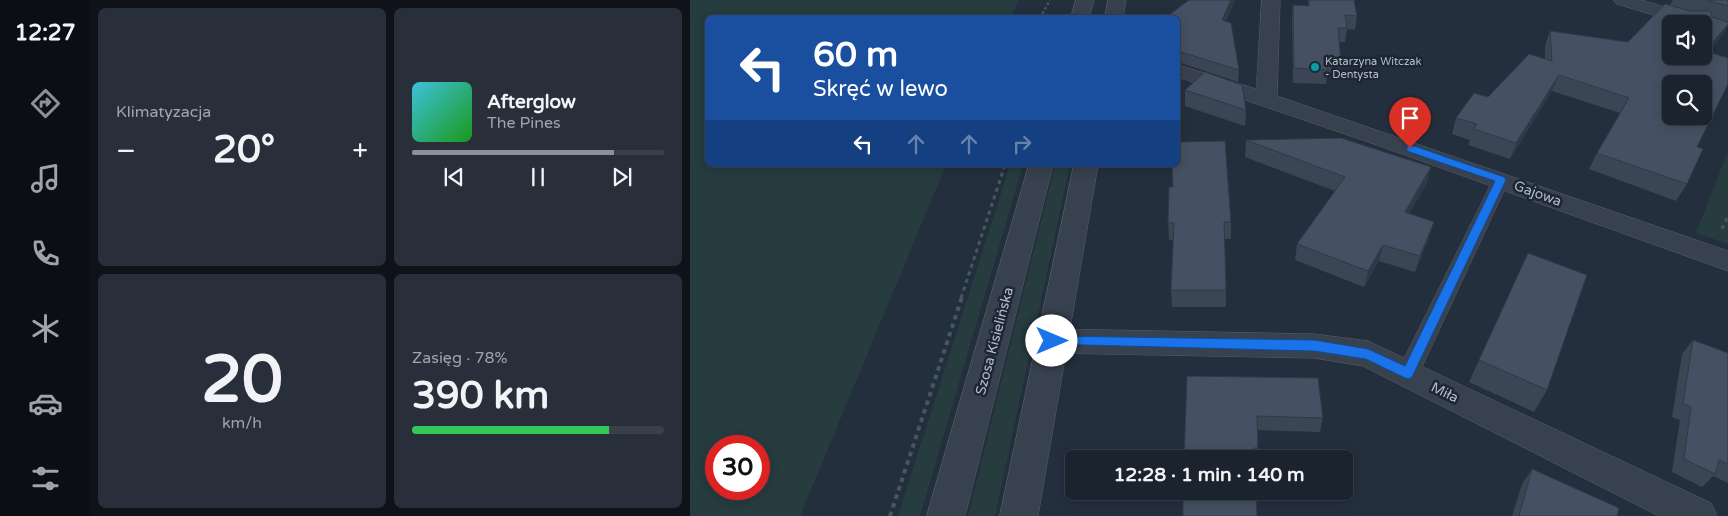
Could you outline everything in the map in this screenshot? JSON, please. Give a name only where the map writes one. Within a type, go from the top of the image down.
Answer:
[{"type":"street","points":[[1081,15],[1085,0]]},
{"type":"street","points":[[1114,15],[1117,0]]},
{"type":"street","points":[[1266,99],[1271,0]]},
{"type":"street","points":[[1623,0],[1675,15]]},
{"type":"street","name":"Gajowa","points":[[1180,72],[1266,99],[1501,180],[1728,261]]},
{"type":"street","name":"Szosa Kisielińska","points":[[946,516],[1040,167]]},
{"type":"street","points":[[1019,516],[1086,167]]},
{"type":"street","name":"Miła","points":[[1052,341],[1314,346],[1368,354],[1698,516]]},
{"type":"lane","points":[[1408,373],[1501,180]]},
{"type":"path","points":[[1042,15],[1050,0]]},
{"type":"path","points":[[890,516],[1004,167]]},
{"type":"green space","points":[[690,0],[1019,0],[1012,15],[705,15],[705,167],[945,167],[800,516],[690,516]]},
{"type":"green space","points":[[1728,151],[1728,244],[1696,233]]},
{"type":"green space","points":[[1009,167],[1022,167],[920,516],[898,516]]},
{"type":"green space","points":[[1055,167],[1070,167],[995,516],[968,516]]},
{"type":"building","points":[[1189,0],[1231,0],[1222,20],[1231,23],[1239,70],[1180,52],[1180,15],[1169,15]]},
{"type":"building","points":[[1309,0],[1354,0],[1357,16],[1345,15],[1347,28],[1338,28],[1341,63],[1327,63],[1328,70],[1294,68],[1293,5],[1309,6]]},
{"type":"building","points":[[1707,0],[1728,0],[1728,6]]},
{"type":"building","points":[[1665,4],[1690,11],[1710,11],[1711,15],[1662,15],[1662,65],[1712,65],[1712,53],[1728,58],[1728,84],[1712,117],[1712,75],[1662,75],[1662,125],[1708,125],[1697,147],[1703,149],[1687,184],[1597,153],[1629,98],[1559,75],[1516,143],[1474,129],[1477,124],[1456,118],[1474,93],[1488,97],[1529,54],[1552,61],[1550,31],[1628,42]]},
{"type":"building","points":[[1712,17],[1728,22],[1712,44]]},
{"type":"building","points":[[1205,72],[1242,85],[1246,110],[1185,90]]},
{"type":"building","points":[[1341,138],[1431,167],[1405,212],[1434,222],[1420,256],[1383,245],[1368,271],[1297,244],[1345,177],[1246,140]]},
{"type":"building","points":[[1225,141],[1231,222],[1224,222],[1226,290],[1171,290],[1174,223],[1168,223],[1169,187],[1173,187],[1172,167],[1180,167],[1180,142]]},
{"type":"building","points":[[1528,253],[1587,275],[1547,390],[1479,360]]},
{"type":"building","points":[[1693,340],[1728,353],[1728,464],[1719,460],[1715,474],[1684,459],[1691,407],[1683,403]]},
{"type":"building","points":[[1187,376],[1318,378],[1323,418],[1257,416],[1258,448],[1254,448],[1254,450],[1184,450]]},
{"type":"building","points":[[1532,469],[1619,508],[1617,516],[1519,516]]},
{"type":"building","points":[[1183,500],[1256,500],[1257,516],[1183,516]]},
{"type":"place","name":"Katarzyna Witczak - Dentysta","points":[[1315,67]]},
{"type":"route","points":[[1052,341],[1314,346],[1368,354],[1408,373],[1501,180],[1410,148]]}]
